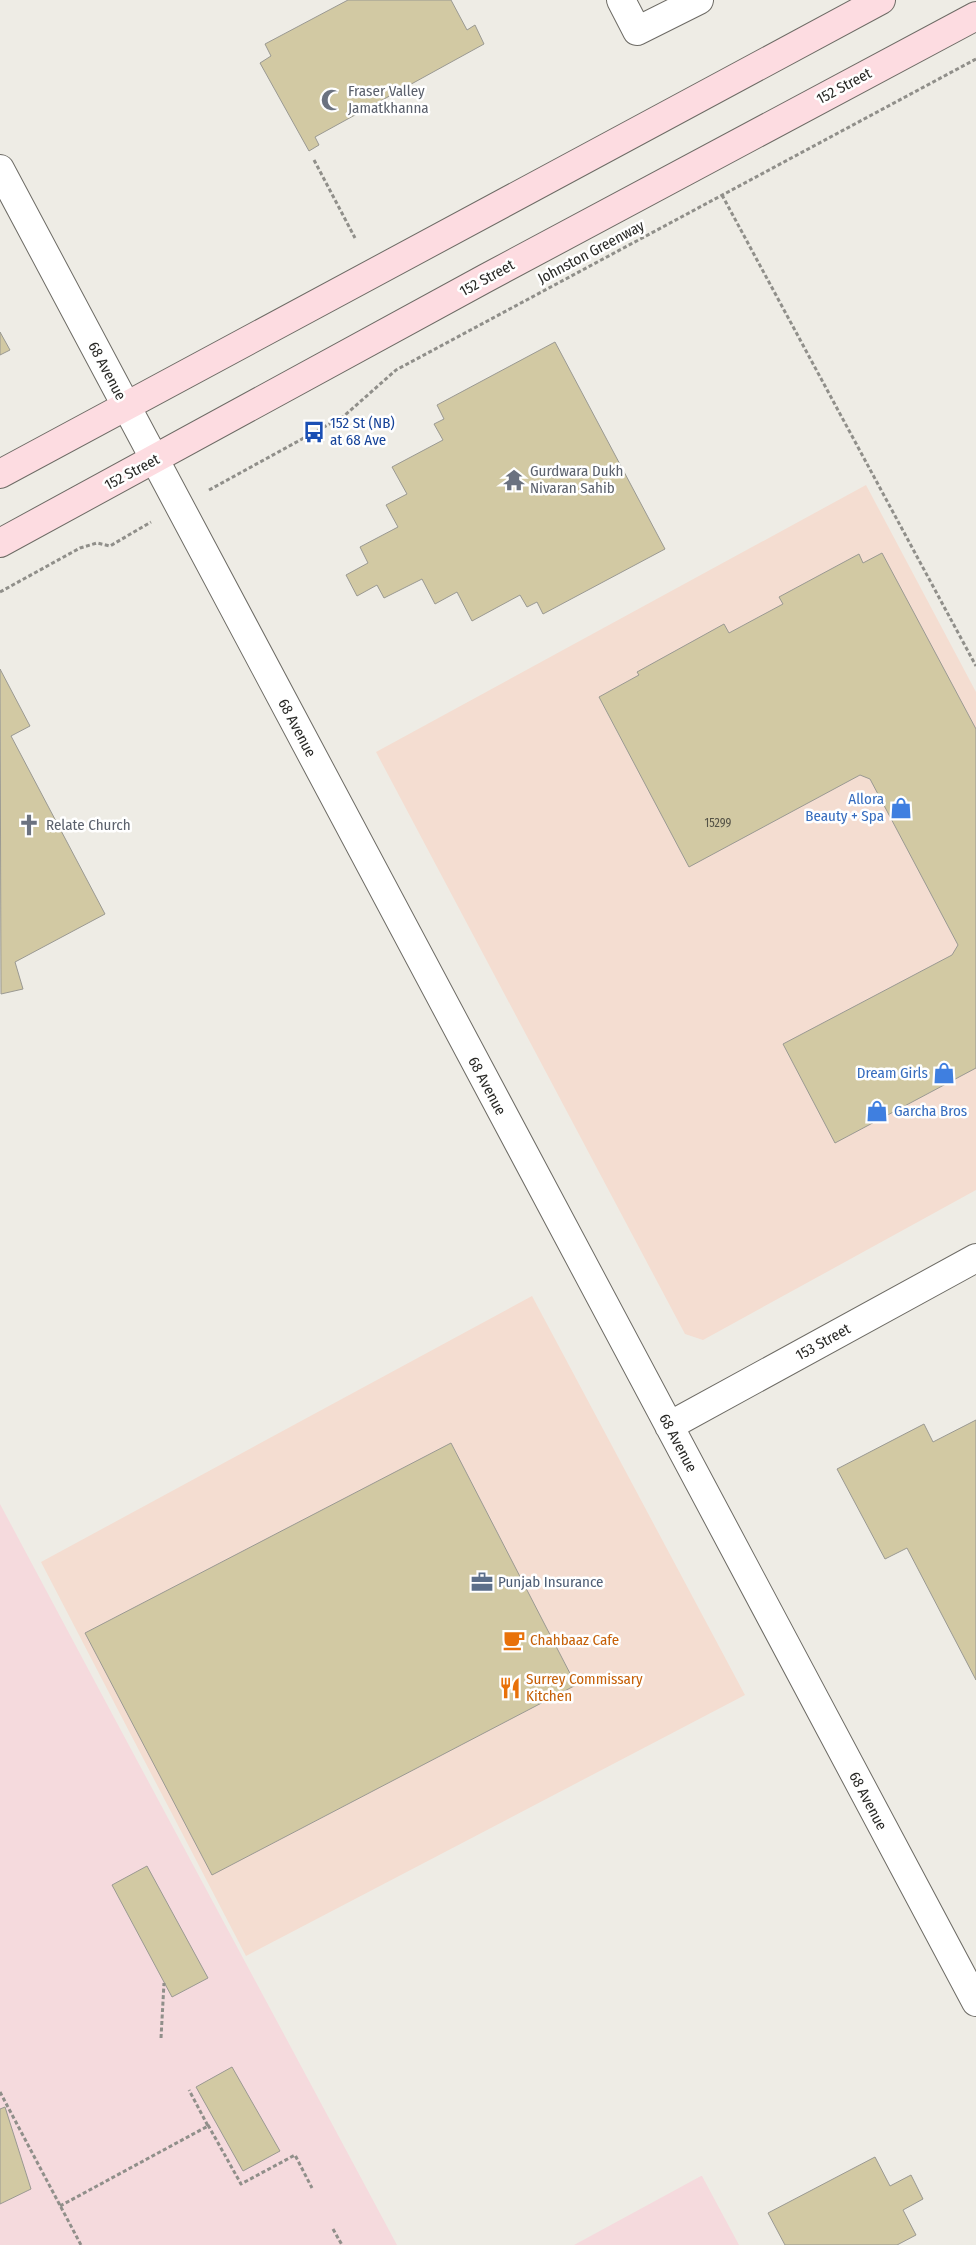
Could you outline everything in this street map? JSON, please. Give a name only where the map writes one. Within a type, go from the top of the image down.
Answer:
[{"type":"main road","points":[[0,474],[881,0]]},
{"type":"main road","name":"152 Street","points":[[0,543],[495,273],[976,16]]},
{"type":"street","points":[[621,0],[637,31],[699,0]]},
{"type":"street","name":"68 Avenue","points":[[0,169],[976,2002]]},
{"type":"street","name":"153 Street","points":[[669,1426],[976,1258]]},
{"type":"path","name":"Johnston Greenway","points":[[227,479],[344,416],[396,370],[976,59]]},
{"type":"path","points":[[314,160],[355,238]]},
{"type":"path","points":[[722,195],[976,666]]},
{"type":"path","points":[[0,592],[80,548],[97,544],[110,546]]},
{"type":"path","points":[[161,2038],[164,1983]]},
{"type":"path","points":[[189,2090],[241,2184],[295,2155],[312,2188]]},
{"type":"path","points":[[0,2092],[81,2245]]},
{"type":"path","points":[[60,2206],[192,2136],[208,2125]]},
{"type":"path","points":[[333,2229],[342,2245]]},
{"type":"shaded area","points":[[866,485],[976,692],[976,1190],[703,1340],[685,1334],[376,752]]},
{"type":"shaded area","points":[[532,1296],[745,1695],[246,1956],[41,1562]]},
{"type":"shaded area","points":[[0,1504],[117,1723],[397,2245],[0,2245]]},
{"type":"shaded area","points":[[701,2176],[739,2245],[574,2245]]},
{"type":"building","name":"Fraser Valley Jamatkhanna","points":[[348,0],[451,0],[467,30],[475,25],[484,44],[315,137],[319,145],[309,151],[260,63],[271,56],[265,44]]},
{"type":"building","points":[[0,332],[10,350],[0,355]]},
{"type":"building","name":"Gurdwara Dukh Nivaran Sahib","points":[[555,342],[665,549],[543,614],[537,602],[527,607],[520,595],[472,621],[457,592],[435,604],[422,579],[384,598],[377,585],[357,596],[346,575],[368,563],[360,547],[398,527],[386,505],[407,494],[392,467],[443,440],[434,424],[444,419],[437,405]]},
{"type":"building","points":[[882,553],[976,729],[976,1068],[835,1143],[783,1044],[952,955],[958,945],[870,779],[860,775],[689,867],[599,697],[639,675],[637,672],[724,624],[729,633],[783,604],[779,597],[859,554],[863,563]]},
{"type":"building","name":"Relate Church","points":[[0,669],[30,726],[11,736],[105,914],[15,962],[23,989],[1,994]]},
{"type":"building","points":[[976,1420],[976,1680],[907,1548],[885,1559],[837,1469],[924,1424],[933,1442]]},
{"type":"building","points":[[451,1443],[576,1685],[212,1875],[85,1633]]},
{"type":"building","points":[[147,1866],[208,1978],[172,1997],[112,1885]]},
{"type":"building","points":[[232,2067],[280,2151],[243,2171],[196,2087]]},
{"type":"building","points":[[5,2107],[31,2189],[0,2204],[0,2109]]},
{"type":"building","points":[[875,2157],[890,2186],[911,2175],[923,2199],[903,2210],[916,2235],[897,2245],[785,2245],[768,2213]]},
{"type":"place","name":"Fraser Valley Jamatkhanna","points":[[332,100]]},
{"type":"place","name":"152 St (NB) at 68 Ave","points":[[314,432]]},
{"type":"place","name":"Gurdwara Dukh Nivaran Sahib","points":[[514,480]]},
{"type":"place","name":"Allora Beauty + Spa","points":[[901,808]]},
{"type":"place","name":"Relate Church","points":[[29,825]]},
{"type":"place","name":"Dream Girls","points":[[944,1073]]},
{"type":"place","name":"Garcha Bros","points":[[877,1111]]},
{"type":"place","name":"Punjab Insurance","points":[[482,1582]]},
{"type":"place","name":"Chahbaaz Cafe","points":[[514,1640]]},
{"type":"place","name":"Surrey Commissary Kitchen","points":[[510,1688]]}]
